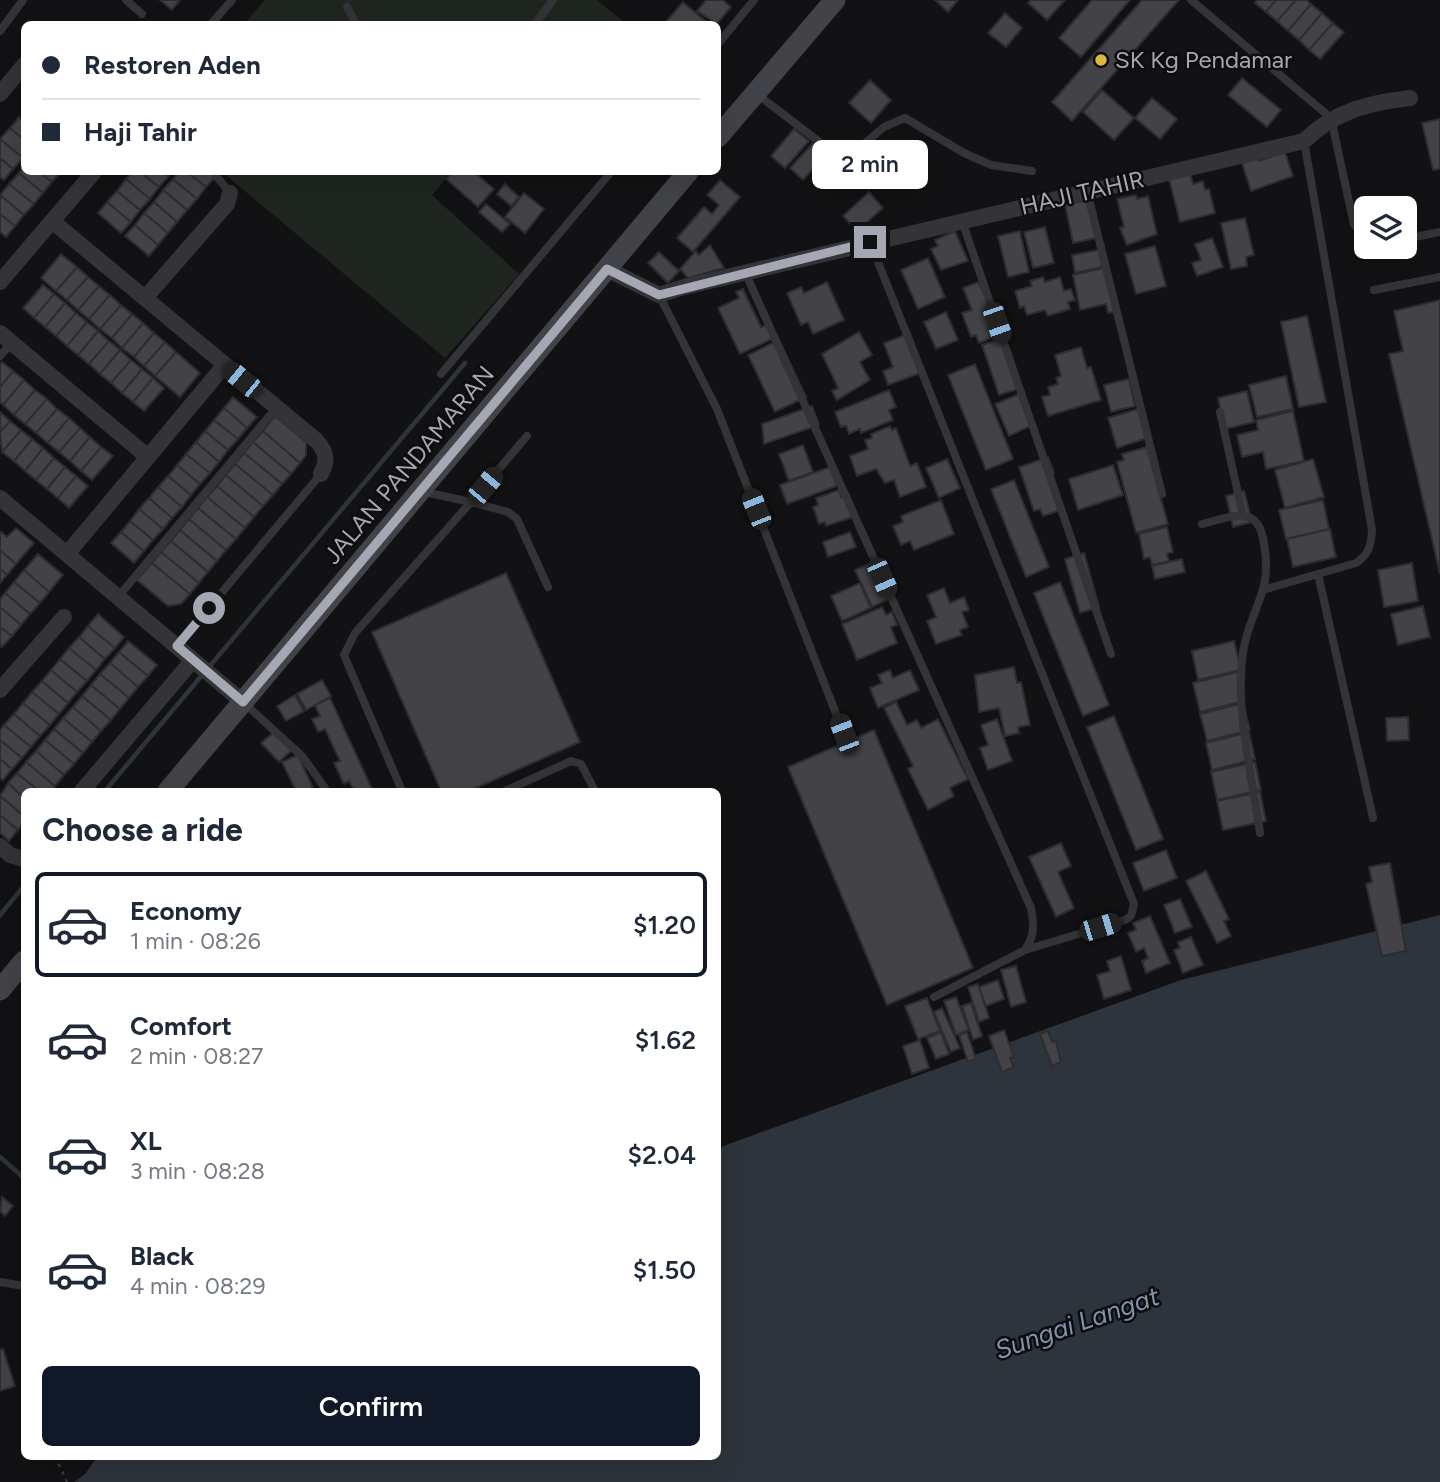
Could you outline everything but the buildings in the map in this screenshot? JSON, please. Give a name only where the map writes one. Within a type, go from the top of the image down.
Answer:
[{"type":"main road","points":[[721,133],[835,0]]},
{"type":"main road","name":"JALAN PANDAMARAN","points":[[171,788],[685,175]]},
{"type":"main road","points":[[0,990],[21,965]]},
{"type":"street","points":[[0,94],[21,69]]},
{"type":"street","name":"HAJI TAHIR","points":[[659,295],[870,242],[1304,141],[1331,118],[1354,107],[1410,98]]},
{"type":"street","points":[[0,282],[91,175]]},
{"type":"street","points":[[145,298],[227,204],[230,193]]},
{"type":"street","points":[[52,221],[325,452],[327,462],[321,474]]},
{"type":"street","points":[[607,269],[659,295]]},
{"type":"street","points":[[6,338],[148,457]]},
{"type":"street","points":[[67,554],[224,366]]},
{"type":"street","points":[[0,498],[243,702]]},
{"type":"street","points":[[0,690],[64,617]]},
{"type":"street","points":[[85,788],[202,668]]},
{"type":"street","points":[[0,846],[10,855],[21,858]]},
{"type":"lane","points":[[0,31],[23,0]]},
{"type":"lane","points":[[126,0],[142,14]]},
{"type":"lane","points":[[214,21],[232,0]]},
{"type":"lane","points":[[537,21],[553,0]]},
{"type":"lane","points":[[721,40],[754,0]]},
{"type":"lane","points":[[1191,0],[1331,118],[1354,225]]},
{"type":"lane","points":[[346,7],[354,21]]},
{"type":"lane","points":[[755,93],[826,147],[858,149],[884,127],[905,118],[964,153],[991,165],[1032,171]]},
{"type":"lane","points":[[1266,590],[1356,563],[1366,556],[1371,546],[1372,530],[1304,141]]},
{"type":"lane","points":[[215,175],[230,193]]},
{"type":"lane","points":[[441,374],[608,175]]},
{"type":"lane","points":[[1087,191],[1162,494]]},
{"type":"lane","points":[[962,221],[1111,654]]},
{"type":"lane","points":[[1417,237],[1440,232]]},
{"type":"lane","points":[[870,242],[1134,904],[1131,916],[1125,920],[1025,950],[934,997]]},
{"type":"lane","points":[[745,272],[1031,908],[1034,926],[1032,940],[1025,950]]},
{"type":"lane","points":[[1374,290],[1440,277]]},
{"type":"lane","points":[[659,295],[717,409],[844,734]]},
{"type":"lane","points":[[0,356],[6,338]]},
{"type":"lane","points":[[118,597],[276,408]]},
{"type":"lane","points":[[1220,412],[1243,516]]},
{"type":"lane","points":[[401,788],[344,655],[355,633],[527,436]]},
{"type":"lane","points":[[177,646],[321,474]]},
{"type":"lane","points":[[422,491],[508,512],[517,519],[548,587]]},
{"type":"lane","points":[[1202,523],[1243,516],[1253,519],[1263,534],[1268,563],[1266,590],[1245,643],[1241,673],[1260,833]]},
{"type":"lane","points":[[1318,574],[1373,818]]},
{"type":"lane","points":[[243,702],[303,757],[325,788]]},
{"type":"lane","points":[[512,788],[571,761],[580,764],[593,788]]},
{"type":"lane","points":[[0,1282],[21,1286]]},
{"type":"path","points":[[57,1460],[67,1482]]},
{"type":"shaded area","points":[[265,0],[597,0],[622,21],[247,21]]},
{"type":"shaded area","points":[[226,175],[449,175],[432,195],[519,274],[445,358]]},
{"type":"water","name":"Sungai Langat","points":[[1440,915],[1440,1482],[74,1482],[85,1474],[95,1460],[721,1460],[721,1147],[1181,980]]},
{"type":"waterway","points":[[209,667],[465,363]]},
{"type":"waterway","points":[[108,788],[203,674]]},
{"type":"waterway","points":[[0,915],[21,890]]},
{"type":"waterway","points":[[0,1157],[21,1175]]},
{"type":"place","name":"SK Kg Pendamar","points":[[1101,60]]},
{"type":"route","points":[[209,608],[177,646],[243,702],[607,269],[659,295],[870,242]]}]
